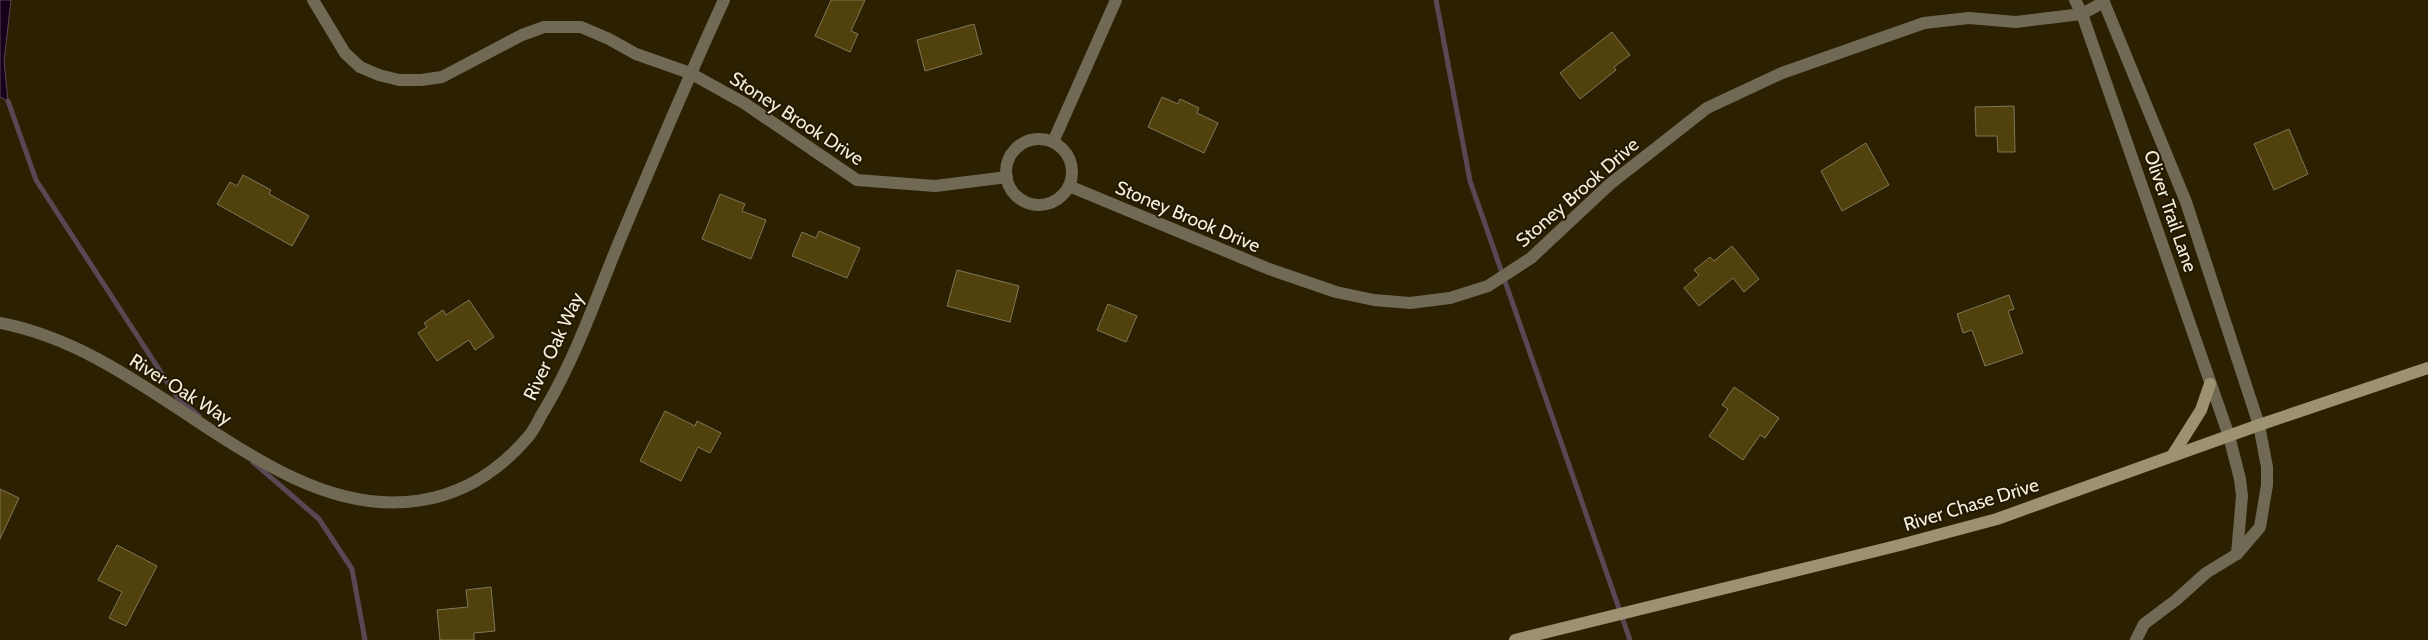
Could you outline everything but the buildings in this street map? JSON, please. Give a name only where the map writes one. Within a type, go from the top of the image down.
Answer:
[{"type":"street","name":"Stoney Brook Drive","points":[[313,0],[345,53],[360,67],[379,76],[399,80],[421,80],[442,77],[522,35],[544,27],[581,27],[609,39],[636,54],[690,73],[744,103],[857,180],[935,186],[1007,177]]},
{"type":"street","name":"River Oak Way","points":[[0,323],[76,349],[120,372],[221,436],[292,477],[329,493],[368,501],[389,502],[428,500],[466,487],[506,459],[529,436],[560,383],[690,73],[724,0]]},
{"type":"street","points":[[1053,142],[1116,0]]},
{"type":"street","name":"Oliver Trail Lane","points":[[2075,0],[2082,14],[2229,436],[2240,479],[2242,496],[2237,554]]},
{"type":"street","name":"Stoney Brook Drive","points":[[1069,186],[1268,269],[1336,292],[1374,300],[1410,303],[1450,298],[1488,286],[1531,258],[1610,184],[1707,108],[1782,73],[1924,23],[1969,18],[2016,22],[2082,14],[2104,1]]},
{"type":"street","name":"Oliver Trail Lane","points":[[2104,1],[2186,202],[2258,424],[2266,467],[2267,485],[2260,527],[2237,554],[2206,573],[2176,600],[2144,624],[2136,640]]},
{"type":"street","points":[[1033,140],[1053,142],[1062,148],[1070,161],[1072,176],[1069,186],[1063,195],[1055,202],[1045,205],[1034,205],[1024,202],[1016,196],[1010,187],[1007,177],[1010,157],[1024,143],[1033,140]]},
{"type":"street","name":"River Chase Drive","points":[[1515,640],[1900,545],[1997,519],[2258,424],[2428,368]]},
{"type":"street","points":[[2172,456],[2201,410],[2210,384]]},
{"type":"shaded area","points":[[0,0],[11,0],[4,61],[8,101],[0,97]]},
{"type":"waterway","points":[[1436,0],[1470,181],[1630,640]]},
{"type":"waterway","points":[[8,101],[36,180],[177,397],[199,416]]},
{"type":"waterway","points":[[253,462],[319,519],[352,569],[365,640]]}]
